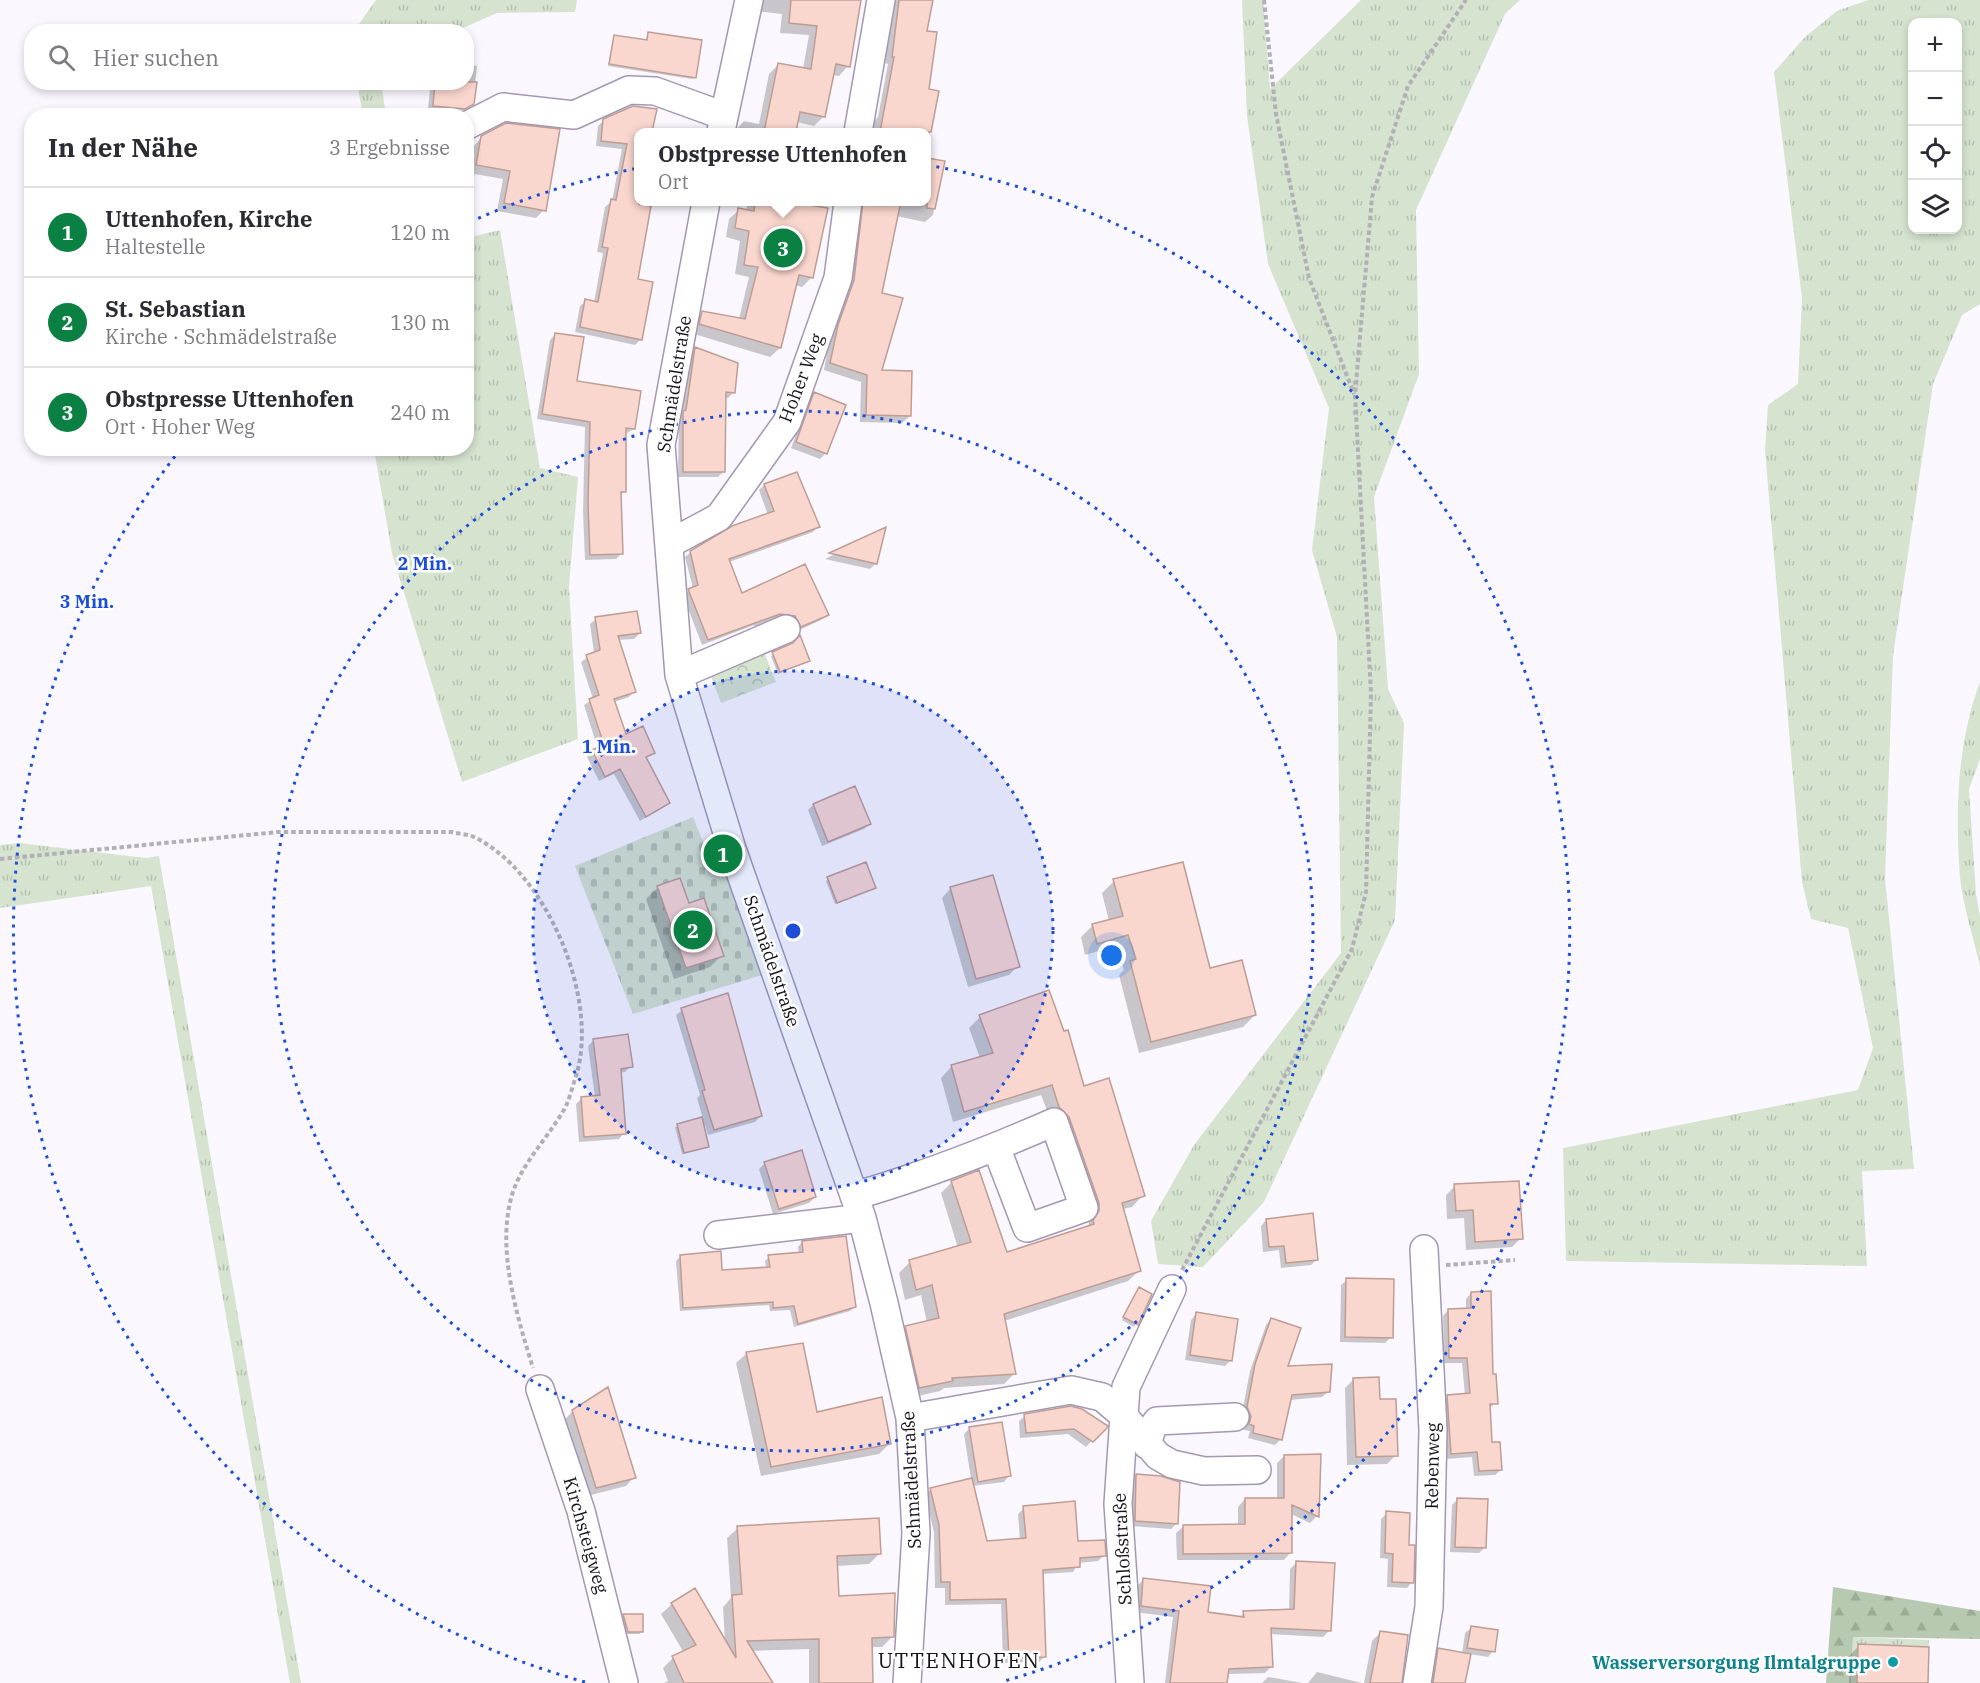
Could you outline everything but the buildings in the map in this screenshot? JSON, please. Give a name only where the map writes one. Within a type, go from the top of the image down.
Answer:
[{"type":"street","points":[[474,122],[503,107],[574,115],[629,90],[655,91],[723,124],[749,0]]},
{"type":"street","points":[[859,128],[881,0]]},
{"type":"street","name":"Schmädelstraße","points":[[705,206],[661,445],[680,675],[732,849],[858,1207],[910,1418],[916,1533],[907,1683]]},
{"type":"street","name":"Hoher Weg","points":[[669,544],[719,517],[787,422],[838,278],[847,206]]},
{"type":"street","points":[[680,675],[786,629]]},
{"type":"street","points":[[718,1235],[858,1207],[996,1147]]},
{"type":"street","name":"Rebenweg","points":[[1417,1683],[1429,1607],[1433,1430],[1424,1257]]},
{"type":"street","name":"Schloßstraße","points":[[1130,1683],[1118,1504],[1123,1415],[1126,1387],[1172,1289]]},
{"type":"street","name":"Kirchsteigweg","points":[[540,1389],[581,1511],[624,1683]]},
{"type":"street","points":[[910,1418],[1071,1390],[1102,1397],[1123,1415],[1152,1451],[1172,1464],[1204,1471],[1257,1470]]},
{"type":"street","points":[[1152,1451],[1152,1428],[1157,1421],[1235,1417]]},
{"type":"path","points":[[1264,0],[1276,114],[1309,278],[1355,395]]},
{"type":"path","points":[[1172,1289],[1352,949],[1366,892],[1371,693],[1355,395],[1372,197],[1408,86],[1466,0]]},
{"type":"path","points":[[0,859],[278,832],[452,832],[473,836],[516,868],[538,896],[557,929],[572,968],[583,1040],[577,1073],[566,1105],[529,1162],[512,1194],[508,1227],[509,1274],[517,1318],[540,1389]]},
{"type":"path","points":[[1424,1257],[1515,1260]]},
{"type":"green space","points":[[376,0],[577,0],[575,12],[497,13],[472,24],[359,24]]},
{"type":"green space","points":[[1242,0],[1263,0],[1270,89],[1361,0],[1520,0],[1505,14],[1416,210],[1419,374],[1374,497],[1388,689],[1404,723],[1395,920],[1264,1202],[1203,1267],[1158,1264],[1151,1221],[1194,1145],[1341,953],[1337,637],[1312,550],[1329,408],[1268,264],[1247,116]]},
{"type":"green space","points":[[1868,0],[1980,0],[1980,304],[1962,315],[1933,384],[1893,656],[1885,878],[1914,1169],[1862,1171],[1867,1266],[1566,1261],[1563,1148],[1858,1090],[1873,1048],[1848,928],[1811,919],[1802,882],[1765,450],[1768,405],[1798,384],[1802,298],[1774,72],[1805,37],[1837,11]]},
{"type":"green space","points":[[358,90],[382,90],[385,108],[362,108]]},
{"type":"green space","points":[[500,230],[540,468],[578,477],[569,587],[578,739],[462,782],[392,553],[375,456],[474,456],[474,236]]},
{"type":"green space","points":[[763,650],[776,682],[721,703],[709,671]]},
{"type":"green space","points":[[1980,682],[1980,759],[1969,789],[1976,894],[1980,917],[1980,967],[1961,888],[1958,803],[1966,729]]},
{"type":"green space","points":[[693,817],[707,852],[732,861],[769,973],[633,1014],[575,866]]},
{"type":"green space","points":[[19,843],[146,858],[159,856],[301,1683],[290,1683],[151,886],[0,908],[0,845]]},
{"type":"green space","points":[[1833,1587],[1980,1611],[1980,1639],[1853,1637],[1851,1683],[1826,1683]]},
{"type":"green space","points":[[1853,1637],[1929,1640],[1929,1647],[1858,1644],[1857,1683],[1851,1683]]},
{"type":"place","name":"Obstpresse Uttenhofen","points":[[783,248]]},
{"type":"place","name":"Uttenhofen, Kirche","points":[[723,854]]},
{"type":"place","name":"St. Sebastian","points":[[693,930]]},
{"type":"place","name":"Wasserversorgung Ilmtalgruppe","points":[[1893,1662]]},
{"type":"district","name":"UTTENHOFEN","points":[[959,1660]]}]
